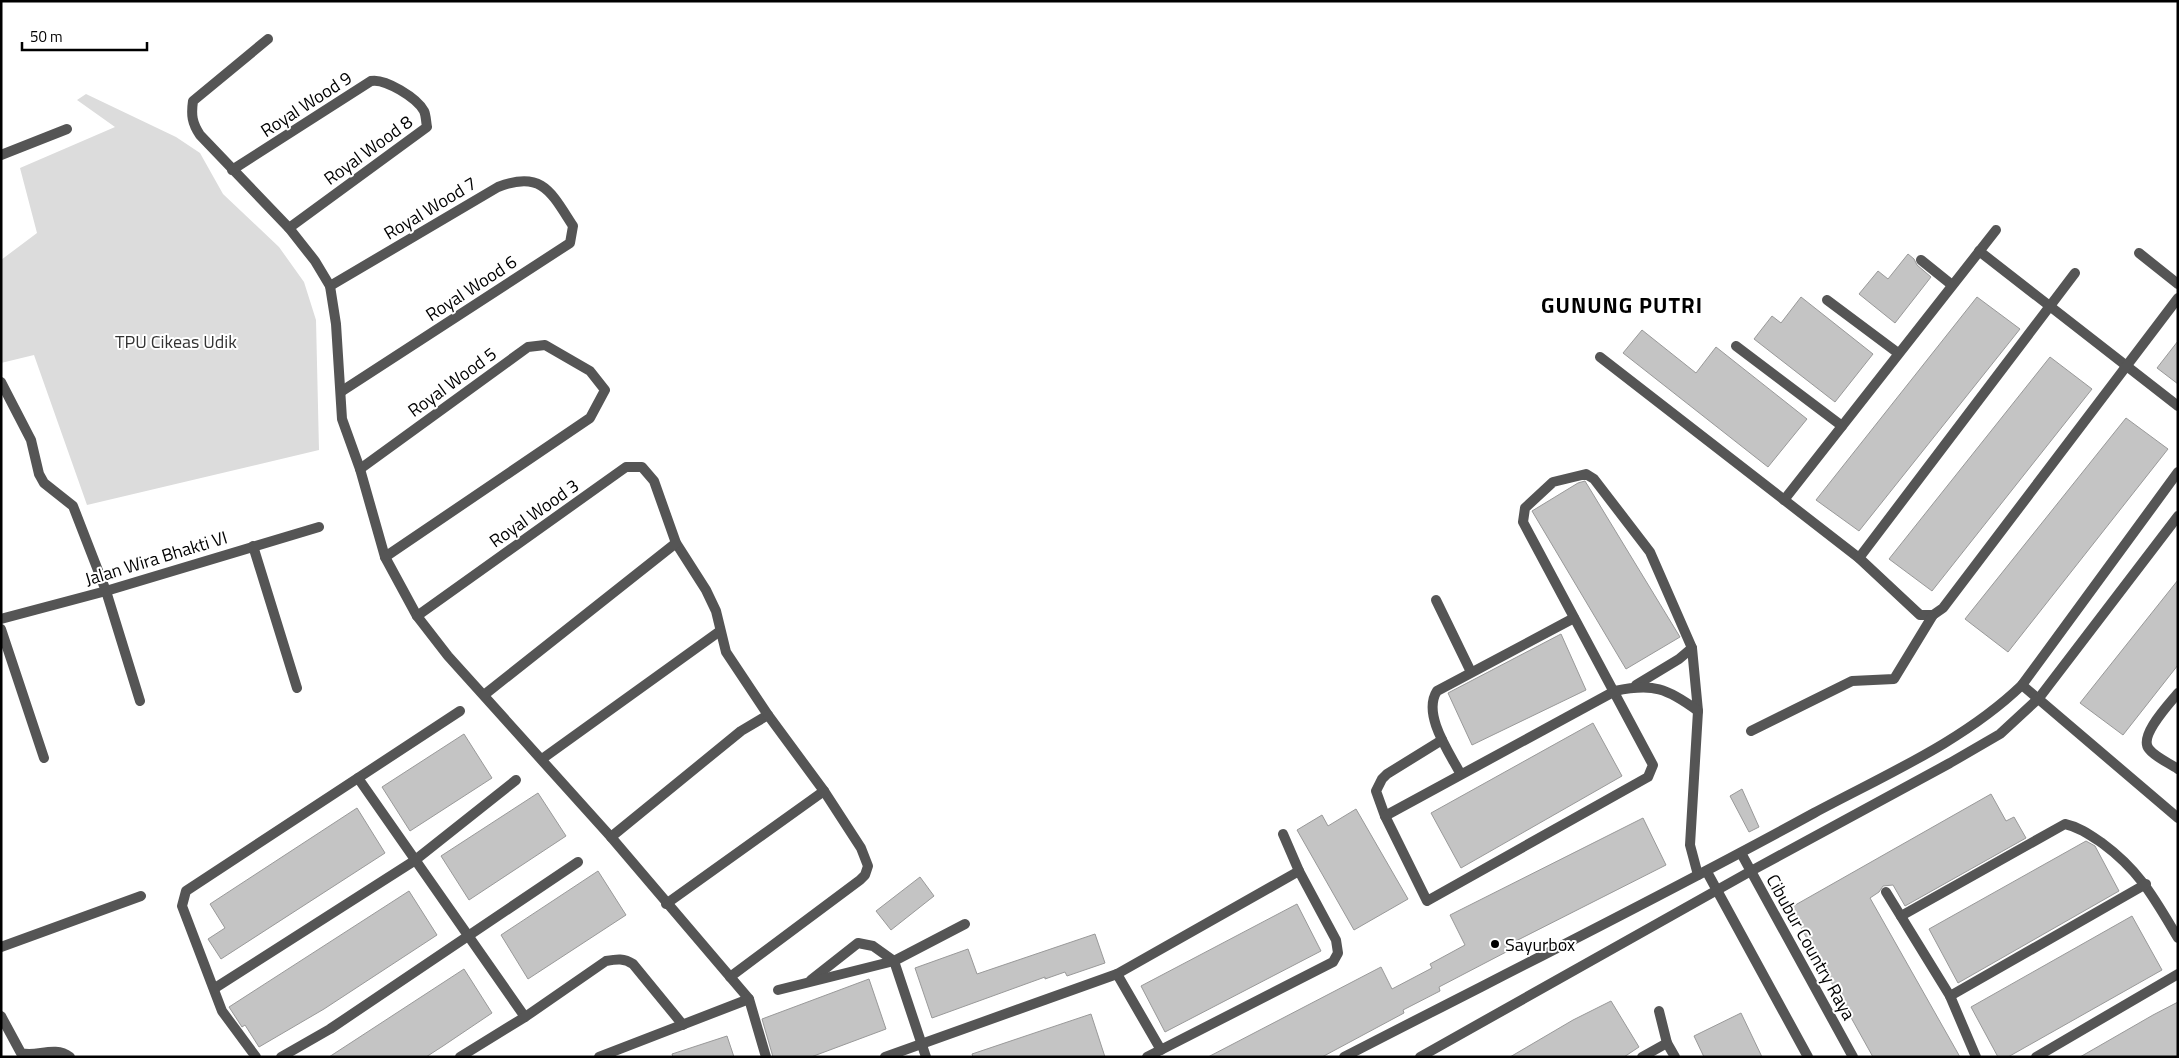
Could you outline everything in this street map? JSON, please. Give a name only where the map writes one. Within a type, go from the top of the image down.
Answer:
[{"type":"street","points":[[268,39],[193,101],[191,112],[193,124],[232,170],[289,228],[315,261],[330,286],[334,306],[342,391],[342,419],[360,469],[385,558],[417,616],[448,656],[611,837],[666,904],[749,999],[766,1057]]},
{"type":"street","name":"Royal Wood 9","points":[[232,170],[371,81],[378,80],[400,89]]},
{"type":"street","name":"Royal Wood 8","points":[[289,228],[426,126],[424,110],[400,89]]},
{"type":"street","points":[[1,155],[67,129]]},
{"type":"street","name":"Royal Wood 7","points":[[330,286],[498,187],[515,181],[534,181],[551,192]]},
{"type":"street","name":"Royal Wood 6","points":[[342,391],[570,243],[573,226],[551,192]]},
{"type":"street","points":[[1784,500],[1996,230]]},
{"type":"street","points":[[1979,251],[2178,406]]},
{"type":"street","points":[[2139,253],[2178,284]]},
{"type":"street","points":[[1921,260],[1952,285]]},
{"type":"street","points":[[1859,558],[2076,273]]},
{"type":"street","points":[[1751,731],[1852,681],[1894,679],[1933,615],[1943,608],[2178,298]]},
{"type":"street","points":[[1828,300],[1898,353]]},
{"type":"street","name":"Royal Wood 5","points":[[360,469],[528,347],[545,345],[590,371],[605,390],[590,418],[385,558]]},
{"type":"street","points":[[1736,346],[1842,426]]},
{"type":"street","points":[[1600,358],[1859,558],[1920,615],[1933,615]]},
{"type":"street","points":[[1,382],[31,440],[39,474],[44,482],[73,506],[106,591],[140,701]]},
{"type":"street","name":"Royal Wood 3","points":[[417,616],[626,468],[637,466],[646,470],[654,481],[662,499],[676,543]]},
{"type":"street","points":[[1344,1057],[1741,853],[1943,743],[1998,708],[2022,685],[2178,472]]},
{"type":"street","points":[[1442,740],[1382,779],[1376,792],[1385,816],[1427,901],[1648,777],[1653,765],[1615,691],[1525,527],[1523,516],[1525,508],[1553,482],[1586,474],[1594,479],[1650,552],[1692,648],[1698,711],[1690,845],[1702,873],[1716,890],[1808,1057]]},
{"type":"street","points":[[1420,1057],[1716,890],[2000,734],[2039,698],[2178,516]]},
{"type":"street","name":"Jalan Wira Bhakti VI","points":[[1,619],[106,591],[319,527]]},
{"type":"street","points":[[484,696],[676,543],[706,590],[716,610],[726,652],[824,791],[864,855],[868,866],[865,875],[730,977]]},
{"type":"street","points":[[253,546],[297,688]]},
{"type":"street","points":[[1436,600],[1471,672]]},
{"type":"street","points":[[1460,773],[1442,740],[1431,709],[1435,693],[1439,689],[1574,618]]},
{"type":"street","points":[[1,629],[44,758]]},
{"type":"street","points":[[542,759],[720,631]]},
{"type":"street","points":[[1633,687],[1679,660],[1692,648]]},
{"type":"street","points":[[2022,685],[2178,818]]},
{"type":"street","points":[[1385,816],[1460,773],[1615,691],[1648,686],[1662,689],[1677,695],[1698,711]]},
{"type":"street","points":[[2178,693],[2156,720],[2147,741],[2149,750],[2178,769]]},
{"type":"street","points":[[256,1057],[222,1011],[215,988],[182,906],[186,891],[460,711]]},
{"type":"street","points":[[611,837],[741,731],[768,714]]},
{"type":"street","points":[[358,778],[414,861],[525,1017]]},
{"type":"street","points":[[215,988],[414,861],[516,780]]},
{"type":"street","points":[[666,904],[824,791]]},
{"type":"street","points":[[1901,916],[2065,824],[2082,831],[2123,859],[2146,884],[2178,938]]},
{"type":"street","points":[[1146,1057],[1332,962],[1338,953],[1336,940],[1299,871],[1283,834]]},
{"type":"street","name":"Cibubur Country Raya","points":[[1741,853],[1853,1057]]},
{"type":"street","points":[[281,1057],[330,1029],[578,862]]},
{"type":"street","points":[[885,1057],[1117,974],[1299,871]]},
{"type":"street","points":[[1950,996],[2146,884]]},
{"type":"street","points":[[1886,892],[1950,996],[1976,1057]]},
{"type":"street","points":[[1,947],[141,896]]},
{"type":"street","points":[[778,990],[894,961],[965,924]]},
{"type":"street","points":[[808,983],[858,944],[873,946],[894,961],[926,1057]]},
{"type":"street","points":[[460,1057],[525,1017],[606,961],[619,959],[627,960],[633,964],[683,1025]]},
{"type":"street","points":[[1117,974],[1161,1050]]},
{"type":"street","points":[[2036,1057],[2178,974]]},
{"type":"street","points":[[599,1057],[749,999]]},
{"type":"street","points":[[1659,1011],[1667,1043],[1674,1057]]},
{"type":"street","points":[[1,1016],[21,1053],[28,1055],[48,1051],[63,1052],[70,1057]]},
{"type":"street","points":[[1642,1057],[1667,1043]]},
{"type":"green space","name":"TPU Cikeas Udik","points":[[86,94],[176,137],[200,153],[223,194],[279,247],[304,282],[316,320],[319,450],[87,505],[34,355],[1,363],[1,260],[37,233],[20,168],[115,127],[77,100]]},
{"type":"building","points":[[1908,254],[1931,277],[1895,323],[1859,294],[1878,271],[1888,279]]},
{"type":"building","points":[[1801,297],[1873,354],[1835,402],[1754,339],[1772,316],[1781,323]]},
{"type":"building","points":[[1977,297],[2020,329],[1859,531],[1816,500]]},
{"type":"building","points":[[1642,330],[1696,373],[1716,347],[1807,419],[1768,467],[1623,353]]},
{"type":"building","points":[[2178,341],[2178,384],[2157,368]]},
{"type":"building","points":[[2050,357],[2092,389],[1932,591],[1889,559]]},
{"type":"building","points":[[2126,418],[2168,449],[2008,652],[1965,619]]},
{"type":"building","points":[[1585,481],[1680,637],[1626,669],[1532,511],[1578,483]]},
{"type":"building","points":[[2178,580],[2178,665],[2123,735],[2080,703]]},
{"type":"building","points":[[1561,634],[1586,690],[1472,745],[1448,693]]},
{"type":"building","points":[[1593,723],[1622,776],[1461,868],[1431,813]]},
{"type":"building","points":[[464,734],[492,778],[410,831],[382,787]]},
{"type":"building","points":[[1742,789],[1759,827],[1749,832],[1730,796]]},
{"type":"building","points":[[538,793],[566,836],[469,900],[441,856]]},
{"type":"building","points":[[1991,794],[2006,821],[2014,817],[2026,838],[1905,906],[1893,885],[1883,886],[1879,892],[1870,898],[1960,1057],[1873,1057],[1790,908]]},
{"type":"building","points":[[357,808],[385,853],[221,959],[208,939],[225,928],[210,904]]},
{"type":"building","points":[[1356,809],[1408,899],[1354,930],[1297,830],[1322,815],[1328,826]]},
{"type":"building","points":[[1643,818],[1666,865],[1506,946],[1508,951],[1439,987],[1440,991],[1403,1010],[1404,1013],[1322,1057],[1208,1057],[1381,967],[1392,989],[1432,968],[1430,964],[1465,945],[1450,915]]},
{"type":"building","points":[[2086,841],[2095,846],[2119,891],[1958,983],[1929,929]]},
{"type":"building","points":[[598,871],[626,915],[528,979],[501,935]]},
{"type":"building","points":[[920,877],[934,896],[891,930],[876,911]]},
{"type":"building","points":[[409,891],[437,935],[324,1009],[259,1047],[245,1025],[242,1027],[229,1007]]},
{"type":"building","points":[[1297,904],[1321,951],[1165,1032],[1141,986]]},
{"type":"building","points":[[2132,916],[2162,970],[2008,1057],[1998,1057],[1971,1007]]},
{"type":"building","points":[[1095,934],[1105,963],[1067,976],[1065,972],[1045,979],[1045,977],[932,1018],[915,968],[968,949],[977,974]]},
{"type":"building","points":[[464,969],[492,1013],[443,1046],[426,1057],[329,1057]]},
{"type":"building","points":[[869,979],[886,1029],[811,1057],[773,1057],[762,1019]]},
{"type":"building","points":[[1611,1001],[1639,1047],[1624,1057],[1510,1057],[1573,1020]]},
{"type":"building","points":[[2178,1002],[2178,1057],[2080,1057],[2153,1015]]},
{"type":"building","points":[[1741,1013],[1762,1057],[1704,1057],[1694,1036]]},
{"type":"building","points":[[1091,1014],[1105,1057],[973,1057],[972,1054]]},
{"type":"building","points":[[727,1036],[734,1057],[673,1057],[672,1054]]},
{"type":"place","name":"Sayurbox","points":[[1495,944]]},
{"type":"district","name":"GUNUNG PUTRI","points":[[1622,305]]}]
